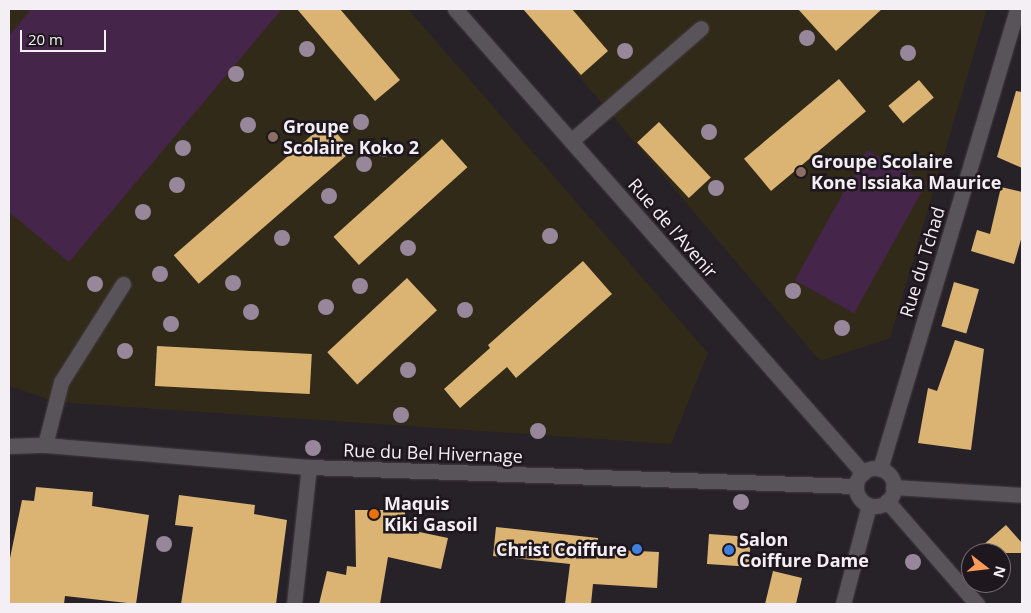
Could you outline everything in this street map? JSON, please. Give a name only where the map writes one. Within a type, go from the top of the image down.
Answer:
[{"type":"street","name":"Rue de l'Avenir","points":[[455,9],[571,141],[859,479]]},
{"type":"street","name":"Rue du Tchad","points":[[880,469],[1017,9]]},
{"type":"street","points":[[571,141],[701,28]]},
{"type":"street","points":[[45,445],[61,382],[123,284]]},
{"type":"street","name":"Rue du Bel Hivernage","points":[[9,446],[45,445],[309,467],[859,479]]},
{"type":"street","points":[[294,604],[309,467]]},
{"type":"street","points":[[869,505],[857,494],[859,479],[880,469],[892,479],[893,487],[887,502]]},
{"type":"street","points":[[893,487],[1022,496]]},
{"type":"street","points":[[869,505],[887,502]]},
{"type":"street","points":[[887,502],[977,604]]},
{"type":"street","points":[[842,604],[869,505]]},
{"type":"shaded area","points":[[9,9],[408,9],[708,353],[671,444],[56,402],[9,386]]},
{"type":"shaded area","points":[[31,9],[282,9],[69,262],[9,212],[9,36]]},
{"type":"shaded area","name":"Groupe Scolaire Kone Issiaka Maurice","points":[[522,9],[987,9],[890,338],[820,361]]},
{"type":"shaded area","points":[[867,150],[926,183],[854,313],[795,280]]},
{"type":"building","points":[[297,9],[340,9],[400,80],[375,101]]},
{"type":"building","points":[[523,9],[572,9],[608,51],[581,75]]},
{"type":"building","points":[[798,9],[882,9],[836,51]]},
{"type":"building","points":[[839,79],[866,111],[771,191],[744,159]]},
{"type":"building","points":[[919,80],[934,98],[903,123],[888,106]]},
{"type":"building","points":[[1016,91],[1022,92],[1022,168],[997,157]]},
{"type":"building","points":[[327,122],[352,151],[199,284],[174,255]]},
{"type":"building","points":[[659,122],[711,178],[689,198],[637,142]]},
{"type":"building","points":[[442,139],[467,167],[359,265],[334,237]]},
{"type":"building","points":[[1001,187],[1022,192],[1022,236],[1014,264],[971,251],[977,230],[990,234]]},
{"type":"building","points":[[583,261],[612,294],[516,378],[507,367],[460,408],[444,389],[490,348],[488,345]]},
{"type":"building","points":[[407,278],[437,310],[357,385],[327,352]]},
{"type":"building","points":[[954,282],[979,289],[966,333],[941,326]]},
{"type":"building","points":[[955,340],[984,349],[971,450],[918,443],[928,388],[937,391]]},
{"type":"building","points":[[157,346],[312,354],[310,394],[155,386]]},
{"type":"building","points":[[36,487],[93,492],[92,506],[149,515],[136,604],[65,596],[64,604],[9,604],[9,563],[22,500],[34,501]]},
{"type":"building","points":[[179,495],[255,505],[254,514],[287,520],[276,604],[181,604],[193,527],[175,525]]},
{"type":"building","points":[[355,510],[405,510],[405,529],[448,538],[441,569],[388,557],[380,604],[319,604],[327,571],[346,575],[347,566],[356,567]]},
{"type":"building","points":[[1006,525],[1022,543],[1022,553],[1011,553],[1011,543],[985,543]]},
{"type":"building","points":[[496,527],[598,538],[597,549],[659,552],[657,588],[593,584],[591,604],[565,604],[570,564],[493,556]]},
{"type":"building","name":"Salon Coiffure Dame","points":[[709,534],[751,537],[749,567],[707,564]]},
{"type":"building","points":[[773,571],[802,578],[796,604],[765,604]]},
{"type":"place","name":"Groupe Scolaire Koko 2","points":[[273,137]]},
{"type":"place","name":"Groupe Scolaire Kone Issiaka Maurice","points":[[801,172]]},
{"type":"place","name":"Maquis Kiki Gasoil","points":[[374,514]]},
{"type":"place","name":"Christ Coiffure","points":[[637,549]]},
{"type":"place","name":"Salon Coiffure Dame","points":[[729,550]]}]
